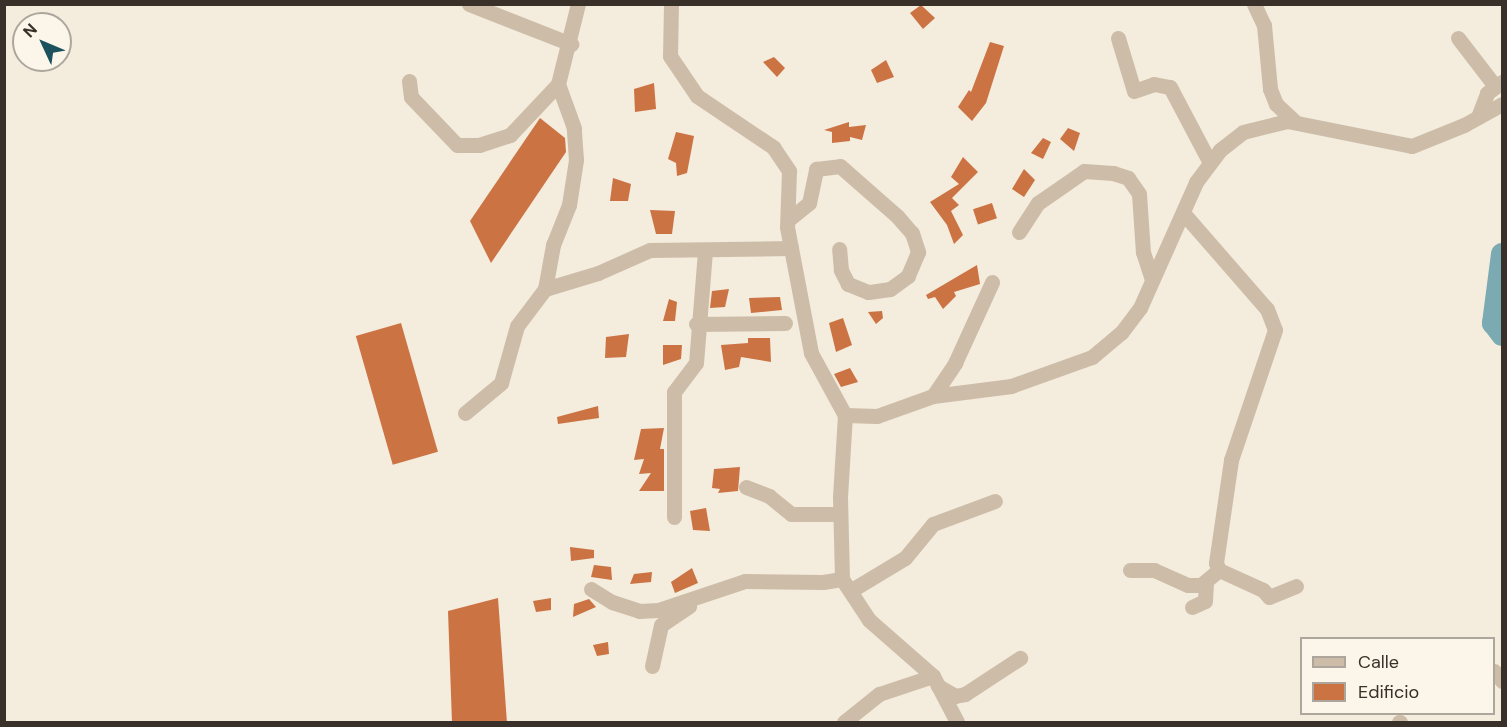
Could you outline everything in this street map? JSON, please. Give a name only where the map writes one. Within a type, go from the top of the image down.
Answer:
[{"type":"street","points":[[470,4],[571,44]]},
{"type":"street","points":[[409,81],[411,97],[457,145],[479,145],[510,135],[558,84],[571,44],[578,4]]},
{"type":"street","points":[[671,4],[670,56],[698,96],[773,147],[784,159],[789,171],[788,220],[791,248],[811,352],[845,415],[840,514],[846,585],[869,620],[935,681],[955,696],[965,694],[1020,658]]},
{"type":"street","points":[[1254,4],[1264,25],[1270,90],[1276,104],[1295,122]]},
{"type":"street","points":[[1118,38],[1134,91],[1154,84],[1170,87],[1210,164]]},
{"type":"street","points":[[1458,38],[1499,84],[1487,93],[1478,117]]},
{"type":"street","points":[[465,413],[501,383],[517,326],[544,289],[553,245],[568,205],[576,160],[574,128],[558,84]]},
{"type":"street","points":[[845,415],[877,416],[933,396],[1011,386],[1092,357],[1121,333],[1140,308],[1184,214],[1196,182],[1210,164],[1243,132],[1295,122],[1412,146],[1503,104]]},
{"type":"street","points":[[788,220],[809,203],[816,169],[840,166],[897,216],[912,233],[918,252],[908,276],[890,290],[868,292],[848,284],[841,270],[839,249]]},
{"type":"street","points":[[1018,232],[1038,203],[1084,171],[1113,173],[1128,178],[1139,194],[1143,252],[1152,280]]},
{"type":"street","points":[[1184,214],[1267,309],[1275,330],[1232,460],[1216,563],[1220,570],[1274,598],[1296,586]]},
{"type":"street","points":[[544,289],[598,273],[650,250],[791,248]]},
{"type":"street","points":[[674,518],[674,392],[696,363],[696,324],[705,250]]},
{"type":"street","points":[[933,396],[955,363],[992,282]]},
{"type":"street","points":[[696,324],[784,323]]},
{"type":"street","points":[[746,487],[769,496],[791,514],[840,514]]},
{"type":"street","points":[[591,589],[612,602],[639,611],[658,610],[745,581],[823,582],[846,585],[898,564],[933,524],[995,501]]},
{"type":"street","points":[[1130,570],[1154,570],[1188,585],[1206,581],[1220,570]]},
{"type":"street","points":[[1192,608],[1204,601],[1206,581]]},
{"type":"street","points":[[652,666],[661,625],[714,591]]},
{"type":"street","points":[[844,723],[879,694],[935,681]]},
{"type":"street","points":[[935,681],[957,723]]},
{"type":"building","points":[[921,5],[935,18],[923,29],[910,13]]},
{"type":"building","points":[[990,42],[1004,46],[986,103],[972,121],[958,107],[969,90],[971,92]]},
{"type":"building","points":[[774,57],[785,68],[777,77],[763,62]]},
{"type":"building","points":[[886,60],[894,77],[877,83],[871,70]]},
{"type":"building","points":[[654,83],[656,109],[635,112],[634,89]]},
{"type":"building","points":[[540,118],[565,138],[566,152],[491,263],[470,221]]},
{"type":"building","points":[[849,122],[849,127],[866,125],[862,140],[850,137],[850,141],[832,143],[832,132],[824,130]]},
{"type":"building","points":[[1068,128],[1080,133],[1074,151],[1060,139]]},
{"type":"building","points":[[676,132],[694,136],[687,173],[677,176],[676,163],[668,159]]},
{"type":"building","points":[[1043,138],[1051,142],[1043,159],[1031,153]]},
{"type":"building","points":[[963,157],[978,172],[952,198],[959,205],[951,211],[963,235],[954,244],[947,225],[930,202],[959,184],[951,177]]},
{"type":"building","points":[[1024,169],[1035,180],[1024,197],[1012,189]]},
{"type":"building","points":[[613,178],[631,184],[628,201],[610,201]]},
{"type":"building","points":[[992,203],[997,218],[978,224],[973,209]]},
{"type":"building","points":[[650,210],[675,211],[672,234],[656,234]]},
{"type":"building","points":[[977,265],[980,284],[954,292],[956,296],[943,309],[935,297],[928,299],[926,295]]},
{"type":"building","points":[[729,289],[725,307],[710,308],[712,291]]},
{"type":"building","points":[[780,297],[782,310],[751,313],[749,298]]},
{"type":"building","points":[[669,299],[677,302],[675,321],[663,321]]},
{"type":"building","points":[[882,311],[883,318],[876,324],[868,312]]},
{"type":"building","points":[[843,318],[852,345],[836,352],[829,323]]},
{"type":"building","points":[[401,323],[438,452],[393,465],[356,336]]},
{"type":"building","points":[[629,334],[626,357],[605,358],[606,337]]},
{"type":"building","points":[[748,338],[770,338],[771,362],[741,357],[739,367],[725,370],[721,345],[748,343]]},
{"type":"building","points":[[663,345],[682,345],[681,359],[663,365]]},
{"type":"building","points":[[850,368],[858,382],[841,387],[834,374]]},
{"type":"building","points":[[598,406],[599,418],[558,424],[557,417]]},
{"type":"building","points":[[664,428],[660,449],[664,449],[664,491],[639,491],[651,473],[639,474],[644,459],[634,460],[641,429]]},
{"type":"building","points":[[740,467],[738,491],[718,493],[720,489],[712,488],[714,469]]},
{"type":"building","points":[[706,508],[710,531],[693,530],[690,511]]},
{"type":"building","points":[[570,547],[594,550],[594,558],[571,561]]},
{"type":"building","points":[[594,565],[611,567],[612,580],[591,577]]},
{"type":"building","points":[[692,568],[698,583],[675,593],[671,582]]},
{"type":"building","points":[[652,572],[651,582],[630,584],[634,574]]},
{"type":"building","points":[[498,598],[507,723],[452,723],[448,611]]},
{"type":"building","points":[[551,598],[551,610],[536,612],[533,601]]},
{"type":"building","points":[[589,599],[596,607],[573,617],[574,604]]},
{"type":"building","points":[[608,642],[609,654],[597,656],[593,645]]},
{"type":"waterway","points":[[1502,254],[1493,323],[1502,335]]}]
